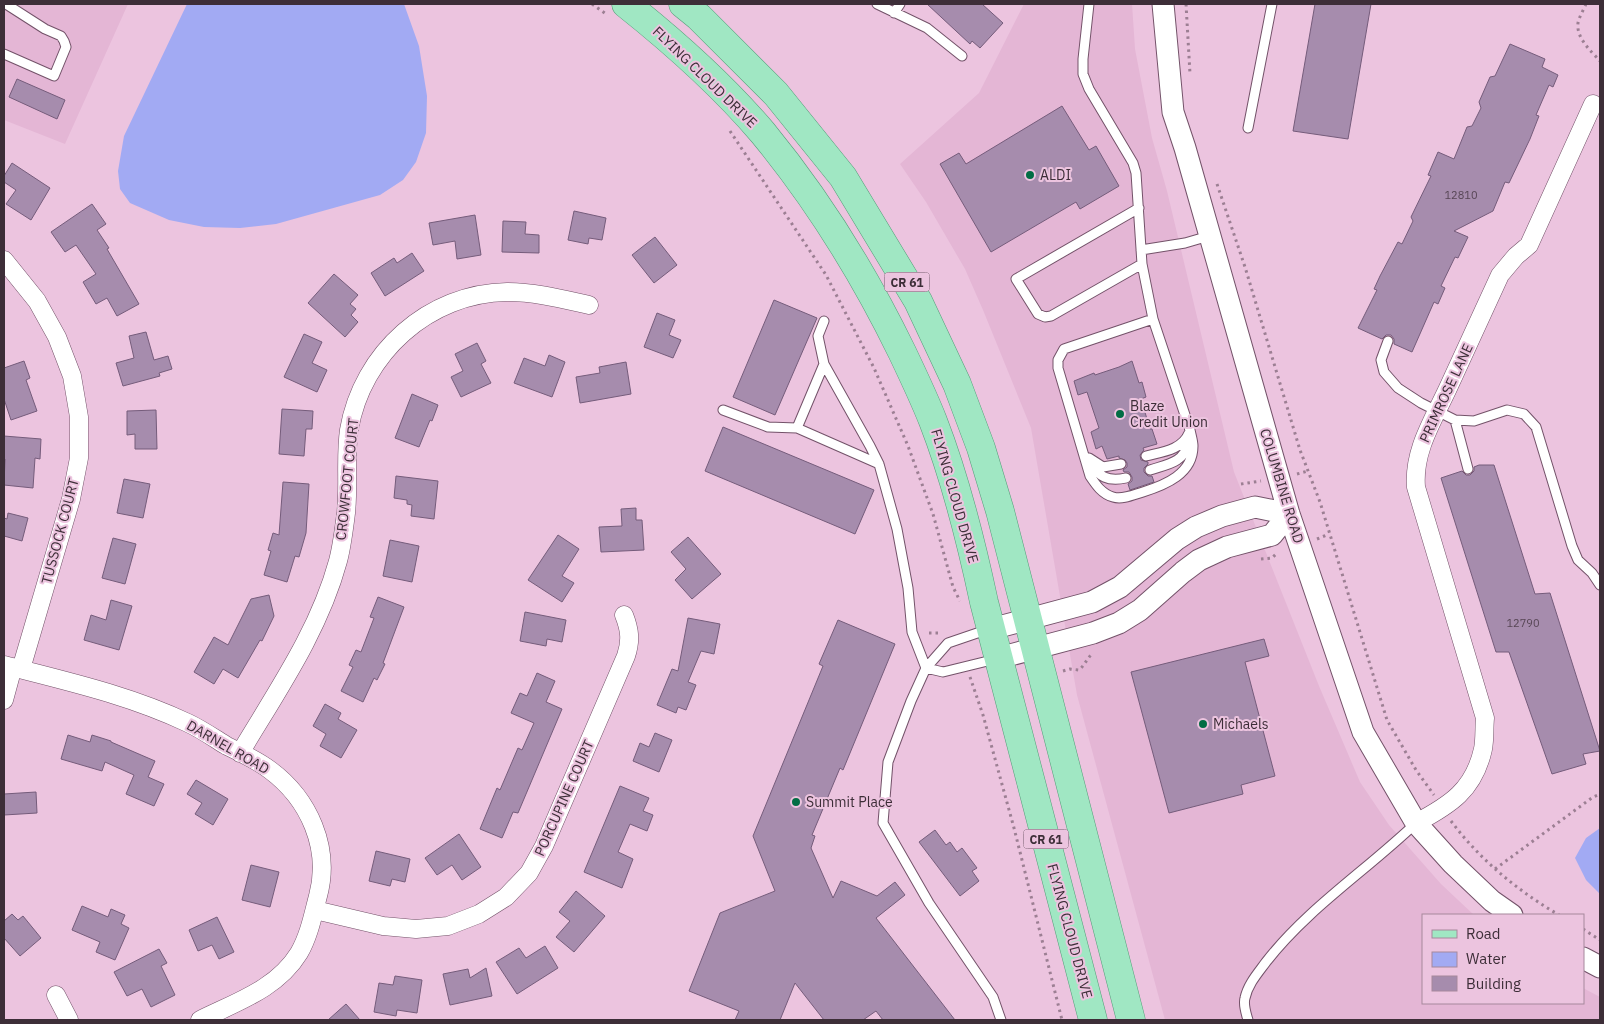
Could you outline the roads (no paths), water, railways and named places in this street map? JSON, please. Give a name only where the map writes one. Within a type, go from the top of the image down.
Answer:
[{"type":"main road","name":"FLYING CLOUD DRIVE","points":[[626,4],[679,48],[762,133],[814,202],[857,266],[921,391],[950,466],[1093,1020]]},
{"type":"main road","name":"CR 61","points":[[683,4],[699,17],[776,94],[843,177],[918,301],[957,384],[981,448],[1000,511],[1131,1020]]},
{"type":"street","name":"COLUMBINE ROAD","points":[[1163,4],[1173,112],[1185,148],[1289,514],[1363,732],[1416,823],[1452,864],[1492,901],[1511,914]]},
{"type":"street","name":"PRIMROSE LANE","points":[[1416,823],[1444,808],[1461,794],[1474,774],[1483,749],[1485,718],[1416,487],[1417,460],[1424,438],[1500,275],[1516,256],[1530,245],[1593,104]]},
{"type":"street","name":"TUSSOCK COURT","points":[[4,260],[37,301],[56,337],[72,376],[79,417],[79,458],[71,500],[13,667]]},
{"type":"street","name":"CROWFOOT COURT","points":[[240,753],[301,651],[323,607],[338,560],[346,512],[346,462],[349,430],[357,399],[371,369],[391,344],[415,322],[444,306],[475,296],[506,292],[539,295],[589,305]]},
{"type":"street","points":[[991,628],[1092,602],[1108,595],[1177,539],[1196,527],[1222,516],[1255,507],[1289,514],[1272,535],[1227,548],[1199,560],[1182,572],[1140,610],[1119,623],[1093,633],[999,658]]},
{"type":"street","name":"PORCUPINE COURT","points":[[315,910],[383,926],[416,929],[448,926],[479,914],[506,897],[529,873],[544,846],[626,656],[630,642],[629,628],[624,615]]},
{"type":"street","points":[[4,700],[13,667]]},
{"type":"street","name":"DARNEL ROAD","points":[[13,667],[110,693],[188,723],[269,769],[290,787],[306,810],[318,836],[322,863],[320,891],[310,930],[299,952],[284,973],[262,989],[200,1020]]},
{"type":"street","points":[[1584,959],[1600,967]]},
{"type":"street","points":[[56,995],[69,1020]]},
{"type":"lane","points":[[877,4],[926,28],[962,56]]},
{"type":"lane","points":[[894,12],[900,4]]},
{"type":"lane","points":[[1089,4],[1083,74],[1089,89],[1133,164],[1138,181],[1142,264],[1153,319],[1190,430],[1193,446],[1188,464],[1182,472],[1167,483],[1123,498],[1114,498],[1098,488],[1090,476],[1058,368],[1058,360],[1064,349],[1073,345],[1153,319]]},
{"type":"lane","points":[[1248,128],[1272,4]]},
{"type":"lane","points":[[4,54],[54,76],[66,47],[61,36],[7,7]]},
{"type":"lane","points":[[1139,208],[1016,279],[1038,314],[1045,317],[1051,316],[1142,264]]},
{"type":"lane","points":[[1141,250],[1185,243],[1209,236]]},
{"type":"lane","points":[[824,321],[818,336],[824,364],[879,464],[897,529],[908,588],[912,632],[926,668]]},
{"type":"lane","points":[[1388,341],[1381,360],[1384,372],[1398,388],[1409,396],[1456,420],[1474,421],[1507,410],[1524,414],[1536,427],[1572,546],[1578,560],[1592,573],[1600,585]]},
{"type":"lane","points":[[797,428],[824,364]]},
{"type":"lane","points":[[723,410],[768,427],[797,428],[879,464]]},
{"type":"lane","points":[[1456,420],[1468,469]]},
{"type":"lane","points":[[1146,456],[1182,444],[1187,439],[1190,430]]},
{"type":"lane","points":[[1150,470],[1181,459],[1189,444],[1190,430]]},
{"type":"lane","points":[[1084,456],[1103,467],[1122,464]]},
{"type":"lane","points":[[1084,456],[1101,476],[1117,480],[1126,478]]},
{"type":"lane","points":[[991,628],[948,643],[926,668],[888,762],[883,824],[929,903],[994,997],[1000,1020]]},
{"type":"lane","points":[[926,668],[943,672],[999,658]]},
{"type":"lane","points":[[1248,1020],[1244,1000],[1255,976],[1271,956],[1305,920],[1416,823]]},
{"type":"water","points":[[187,4],[404,4],[419,46],[427,96],[426,133],[416,162],[403,180],[380,195],[276,224],[240,228],[204,227],[169,220],[130,203],[120,189],[118,171],[124,136]]},
{"type":"water","points":[[1600,828],[1600,894],[1586,880],[1575,858],[1586,838]]},
{"type":"place","name":"ALDI","points":[[1030,175]]},
{"type":"place","name":"Blaze Credit Union","points":[[1120,414]]},
{"type":"place","name":"Michaels","points":[[1203,724]]},
{"type":"place","name":"Summit Place","points":[[796,802]]}]
